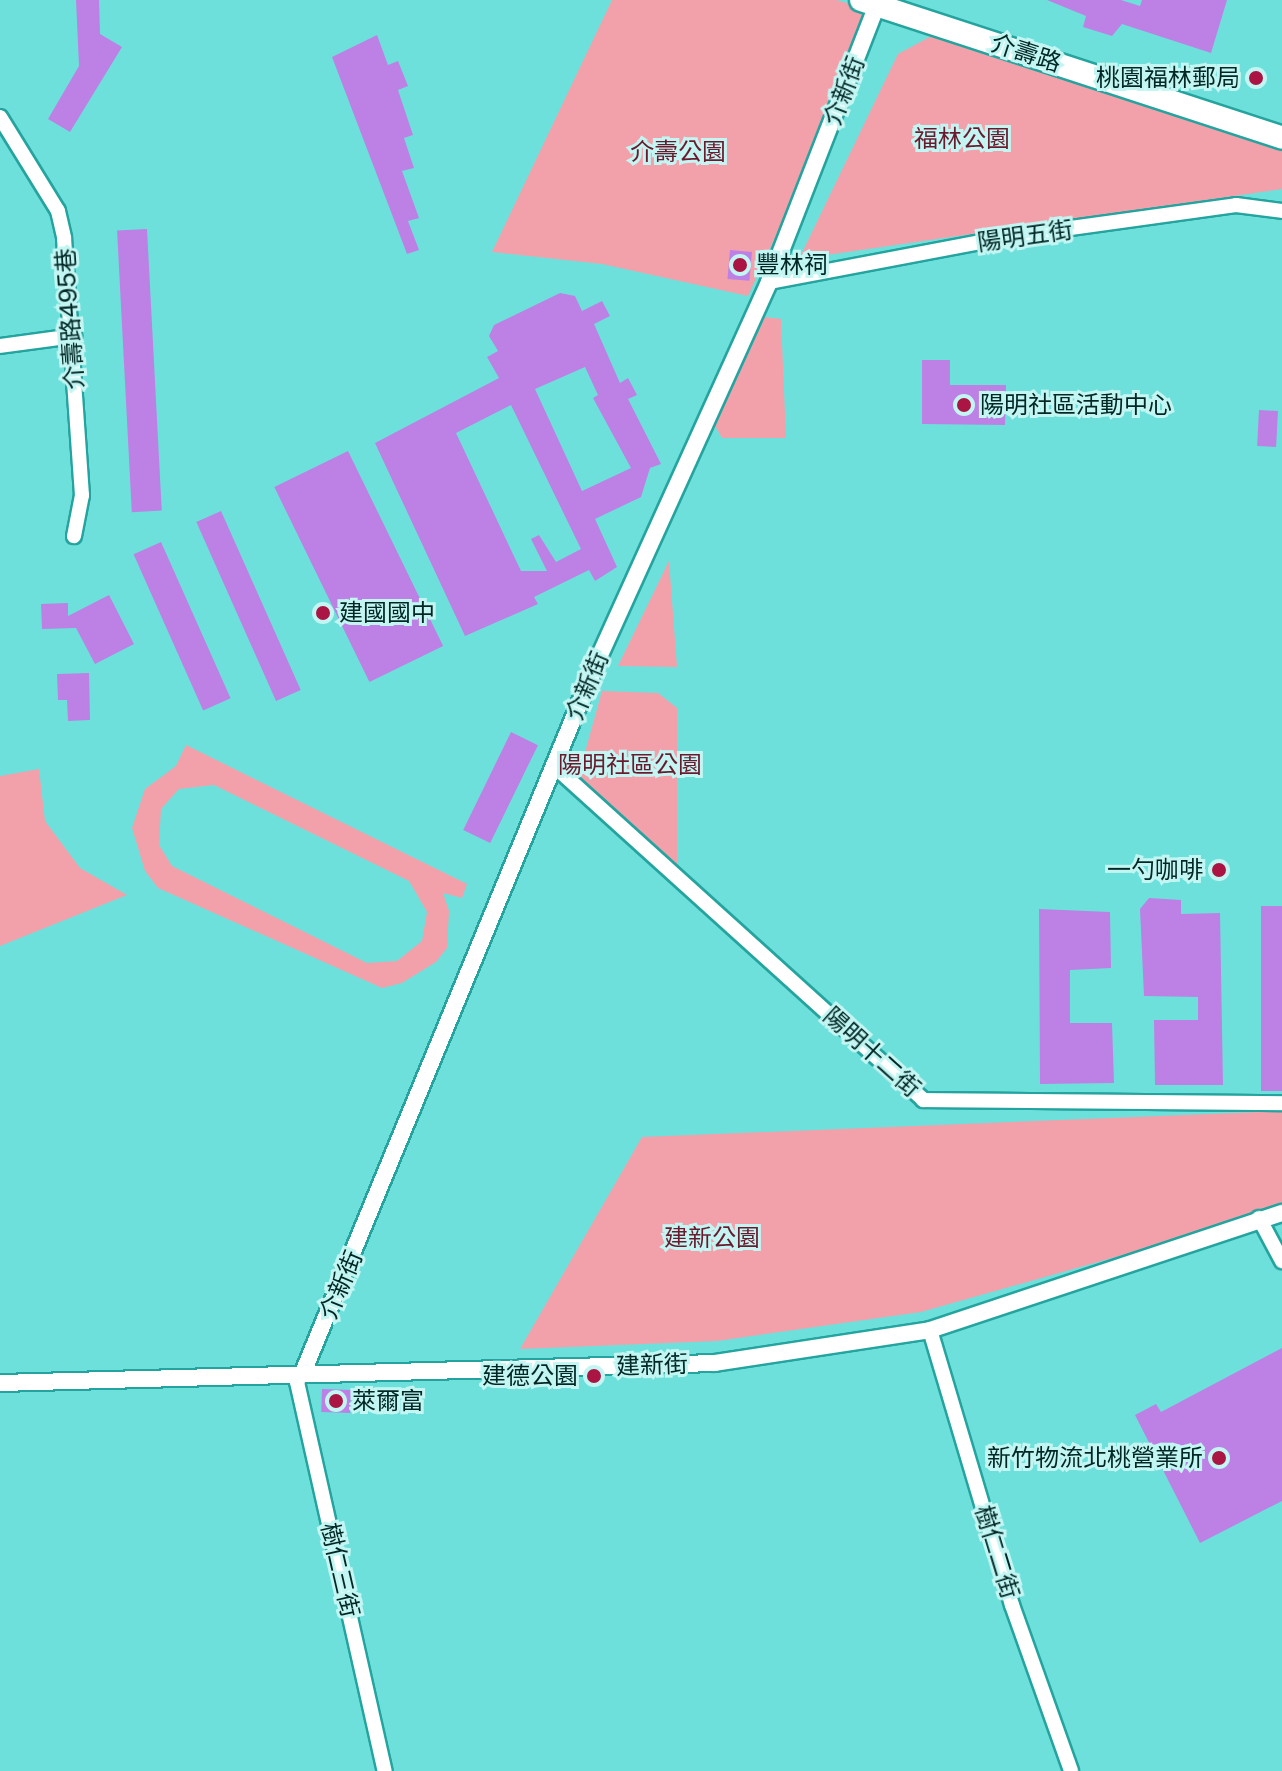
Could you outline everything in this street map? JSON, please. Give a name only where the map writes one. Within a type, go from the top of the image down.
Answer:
[{"type":"main road","name":"介壽路","points":[[869,2],[1282,138]]},
{"type":"street","name":"介新街","points":[[304,1370],[554,766],[769,282],[869,2]]},
{"type":"street","name":"介壽路495巷","points":[[0,117],[58,211],[74,336],[82,495],[74,536]]},
{"type":"street","name":"陽明五街","points":[[769,282],[1013,236],[1236,205],[1282,211]]},
{"type":"street","points":[[0,346],[74,336]]},
{"type":"street","name":"陽明十二街","points":[[554,766],[923,1100],[1282,1103]]},
{"type":"street","name":"建新街","points":[[0,1383],[304,1370],[715,1363],[930,1330],[1259,1218],[1282,1213]]},
{"type":"street","points":[[1259,1218],[1282,1261]]},
{"type":"street","name":"樹仁二街","points":[[930,1330],[1012,1605],[1071,1771]]},
{"type":"street","name":"樹仁三街","points":[[304,1370],[297,1382],[385,1771]]},
{"type":"green space","name":"介壽公園","points":[[612,0],[836,0],[879,12],[748,296],[602,264],[492,252]]},
{"type":"green space","name":"福林公園","points":[[937,33],[1282,141],[1282,189],[799,259],[898,54]]},
{"type":"green space","points":[[765,317],[781,319],[786,438],[722,438],[715,426]]},
{"type":"green space","points":[[669,561],[677,667],[618,666]]},
{"type":"green space","name":"陽明社區公園","points":[[602,691],[658,693],[677,708],[677,867],[577,781]]},
{"type":"green space","points":[[186,745],[467,884],[462,898],[443,893],[449,911],[447,948],[436,962],[402,983],[382,988],[158,888],[145,871],[132,828],[145,789],[176,766]],"holes":[[[214,785],[409,881],[427,912],[422,941],[397,961],[367,963],[172,866],[159,845],[161,809],[179,789]]]},
{"type":"green space","points":[[39,769],[45,821],[80,868],[127,895],[0,946],[0,776]]},
{"type":"green space","name":"建新公園","points":[[1282,1111],[1282,1210],[921,1312],[717,1341],[520,1349],[642,1137]]},
{"type":"building","points":[[76,0],[99,0],[100,34],[122,47],[70,132],[48,119],[79,66]]},
{"type":"building","points":[[1047,0],[1121,0],[1140,6],[1142,0],[1227,0],[1211,53],[1122,24],[1112,36],[1083,27],[1086,16]]},
{"type":"building","points":[[377,35],[388,65],[398,61],[408,86],[398,90],[413,135],[404,138],[414,168],[402,171],[419,218],[408,221],[419,250],[407,254],[332,57]]},
{"type":"building","points":[[147,229],[162,511],[132,512],[117,231]]},
{"type":"building","name":"豐林祠","points":[[730,250],[752,252],[749,281],[727,279]]},
{"type":"building","points":[[560,293],[575,296],[582,311],[602,301],[610,316],[594,324],[620,383],[628,378],[637,395],[628,399],[661,464],[650,468],[641,497],[595,519],[617,567],[595,581],[589,570],[534,597],[538,604],[465,636],[375,443],[499,378],[487,357],[498,351],[489,336],[494,325]],"holes":[[[585,367],[598,395],[593,398],[631,468],[582,491],[535,389]],[[511,405],[581,549],[556,562],[539,535],[531,539],[547,571],[521,571],[456,433]]]},
{"type":"building","name":"陽明社區活動中心","points":[[922,360],[950,360],[950,385],[1006,385],[1005,425],[922,424]]},
{"type":"building","points":[[1259,410],[1278,411],[1276,447],[1257,446]]},
{"type":"building","points":[[348,451],[443,646],[369,682],[274,487]]},
{"type":"building","points":[[221,511],[301,690],[276,701],[196,522]]},
{"type":"building","points":[[161,542],[231,698],[203,710],[134,554]]},
{"type":"building","points":[[109,595],[134,644],[95,664],[76,628],[42,629],[41,604],[68,603],[68,616]]},
{"type":"building","points":[[89,673],[90,720],[68,721],[67,700],[58,700],[57,674]]},
{"type":"building","points":[[511,732],[538,745],[490,843],[463,830]]},
{"type":"building","points":[[1149,898],[1181,900],[1181,914],[1220,913],[1223,1085],[1155,1085],[1154,1020],[1198,1020],[1198,997],[1144,996],[1140,909]]},
{"type":"building","points":[[1261,906],[1282,906],[1282,1091],[1261,1091]]},
{"type":"building","points":[[1039,909],[1110,912],[1111,968],[1070,970],[1070,1023],[1112,1023],[1114,1083],[1040,1084]]},
{"type":"building","name":"新竹物流北桃營業所","points":[[1282,1348],[1282,1501],[1200,1543],[1135,1415],[1156,1404],[1161,1412]]},
{"type":"building","name":"萊爾富","points":[[322,1389],[351,1390],[350,1413],[321,1412]]},
{"type":"place","name":"桃園福林郵局","points":[[1256,78]]},
{"type":"place","name":"豐林祠","points":[[740,265]]},
{"type":"place","name":"陽明社區活動中心","points":[[964,405]]},
{"type":"place","name":"建國國中","points":[[323,613]]},
{"type":"place","name":"一勺咖啡","points":[[1219,870]]},
{"type":"place","name":"建德公園","points":[[594,1376]]},
{"type":"place","name":"萊爾富","points":[[336,1401]]},
{"type":"place","name":"新竹物流北桃營業所","points":[[1219,1458]]}]
